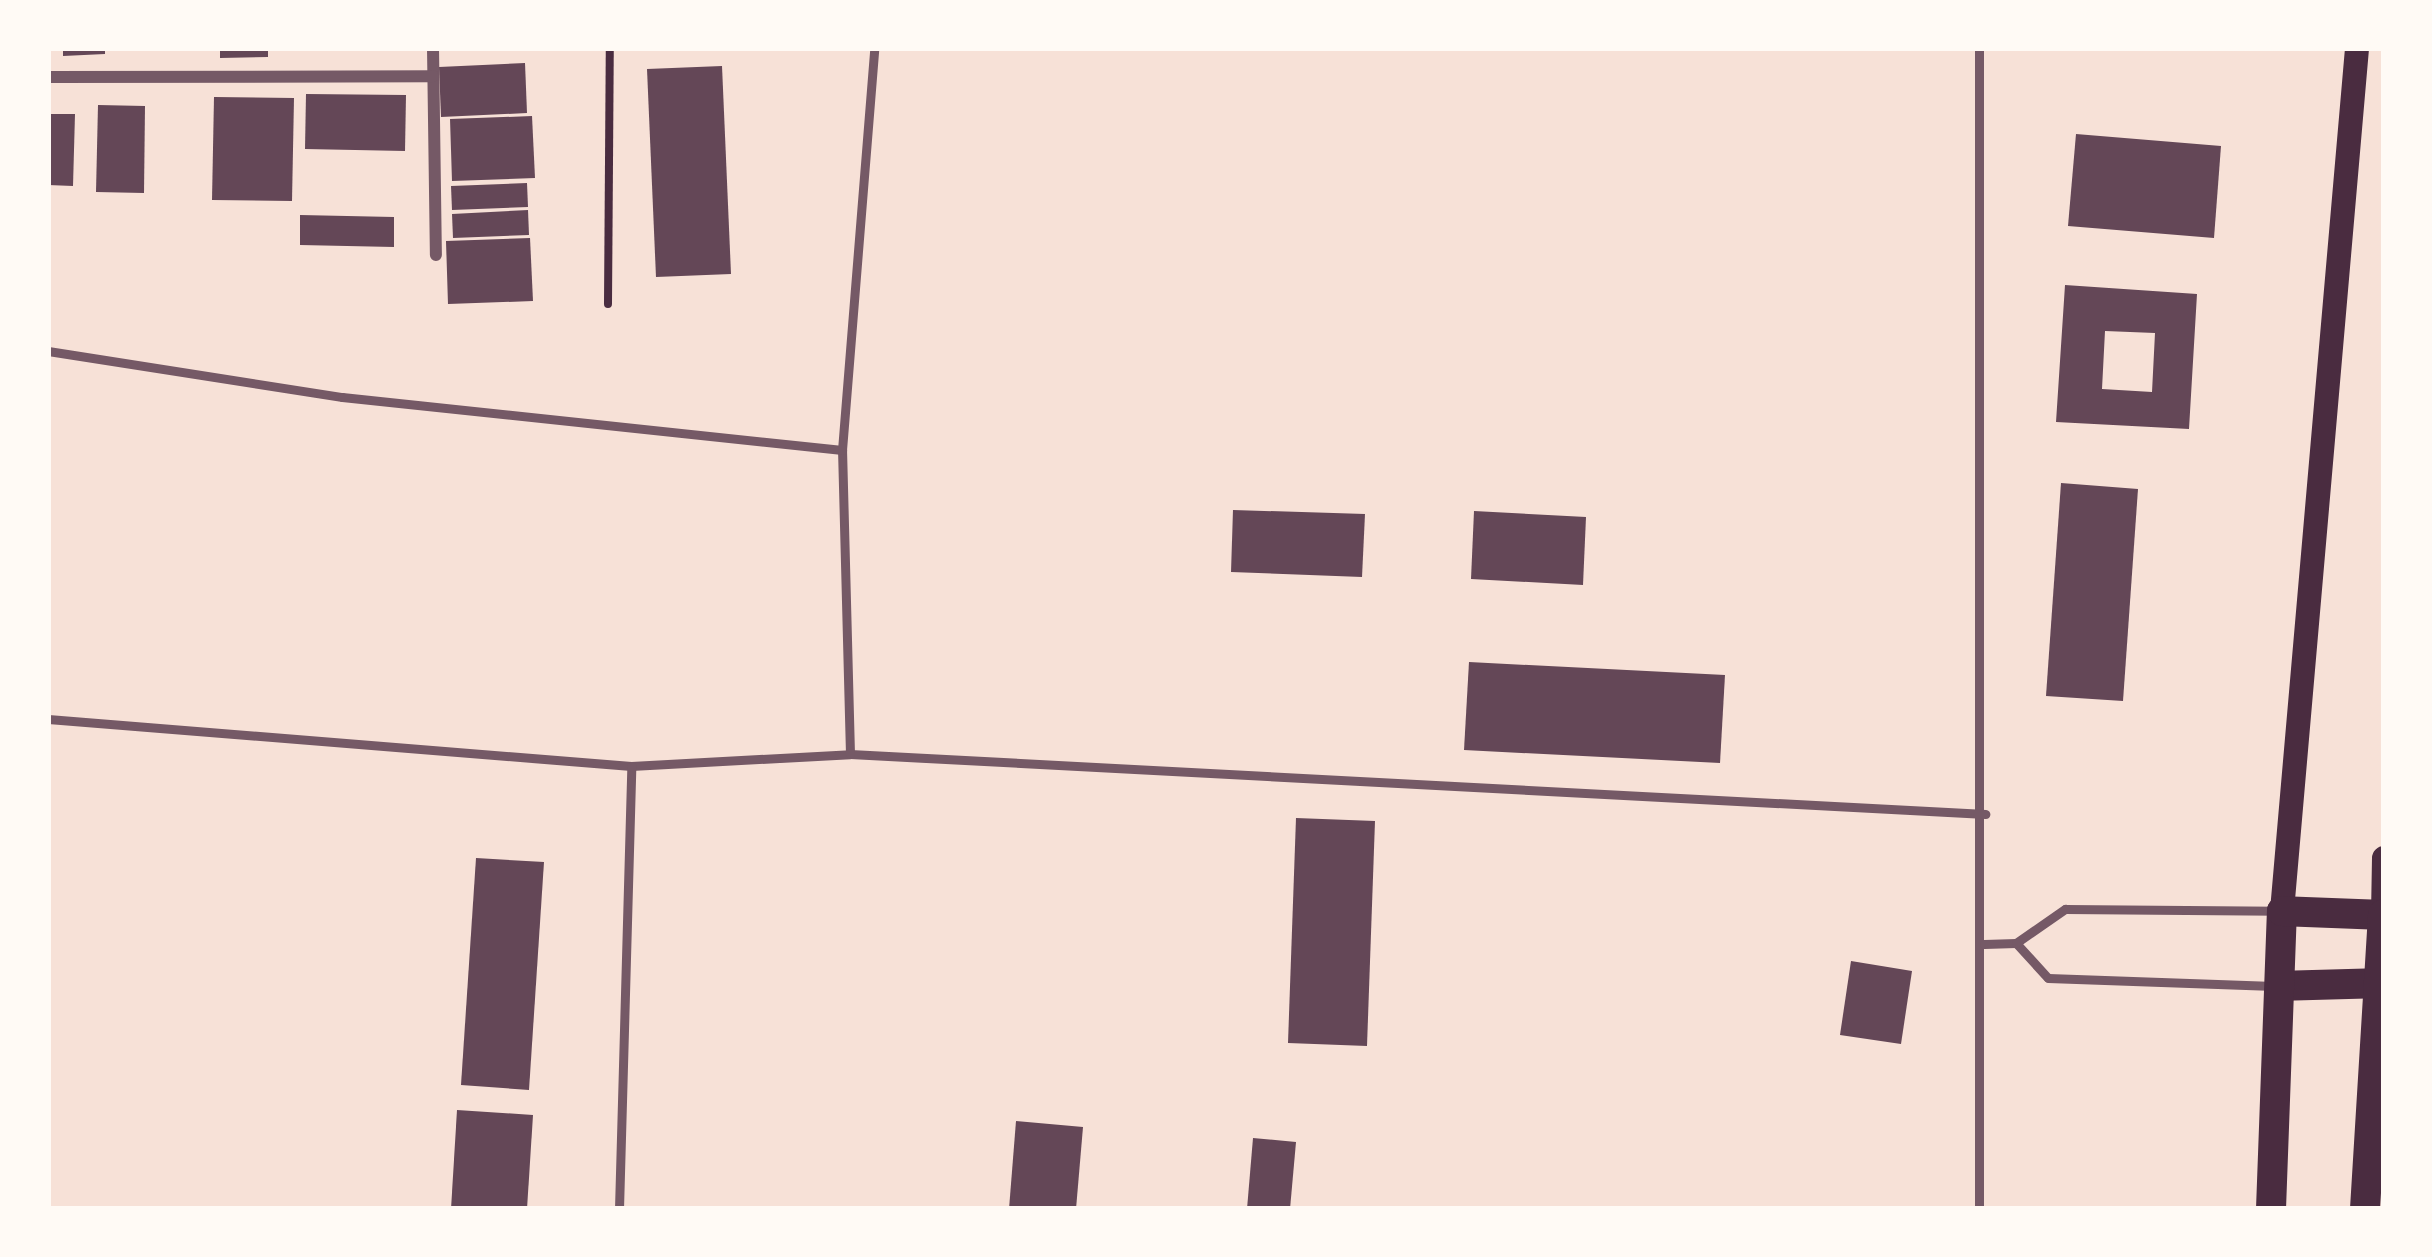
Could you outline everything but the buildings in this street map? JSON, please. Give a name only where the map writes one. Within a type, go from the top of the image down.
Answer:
[{"type":"main road","points":[[2271,1209],[2282,911],[2357,48]]},
{"type":"main road","points":[[2365,1209],[2382,983],[2384,858]]},
{"type":"main road","points":[[2282,911],[2384,915]]},
{"type":"main road","points":[[2280,986],[2382,983]]},
{"type":"street","points":[[433,48],[436,255]]},
{"type":"street","points":[[48,77],[433,76]]},
{"type":"lane","points":[[850,754],[842,450],[874,48]]},
{"type":"lane","points":[[1978,48],[1984,814],[1979,1209]]},
{"type":"lane","points":[[48,351],[342,397],[842,450]]},
{"type":"lane","points":[[48,719],[631,766],[850,754],[1984,814]]},
{"type":"lane","points":[[619,1209],[631,766]]},
{"type":"lane","points":[[1984,944],[2016,943],[2065,909],[2282,911]]},
{"type":"lane","points":[[2016,943],[2048,978],[2280,986]]},
{"type":"path","points":[[608,304],[610,48]]}]
